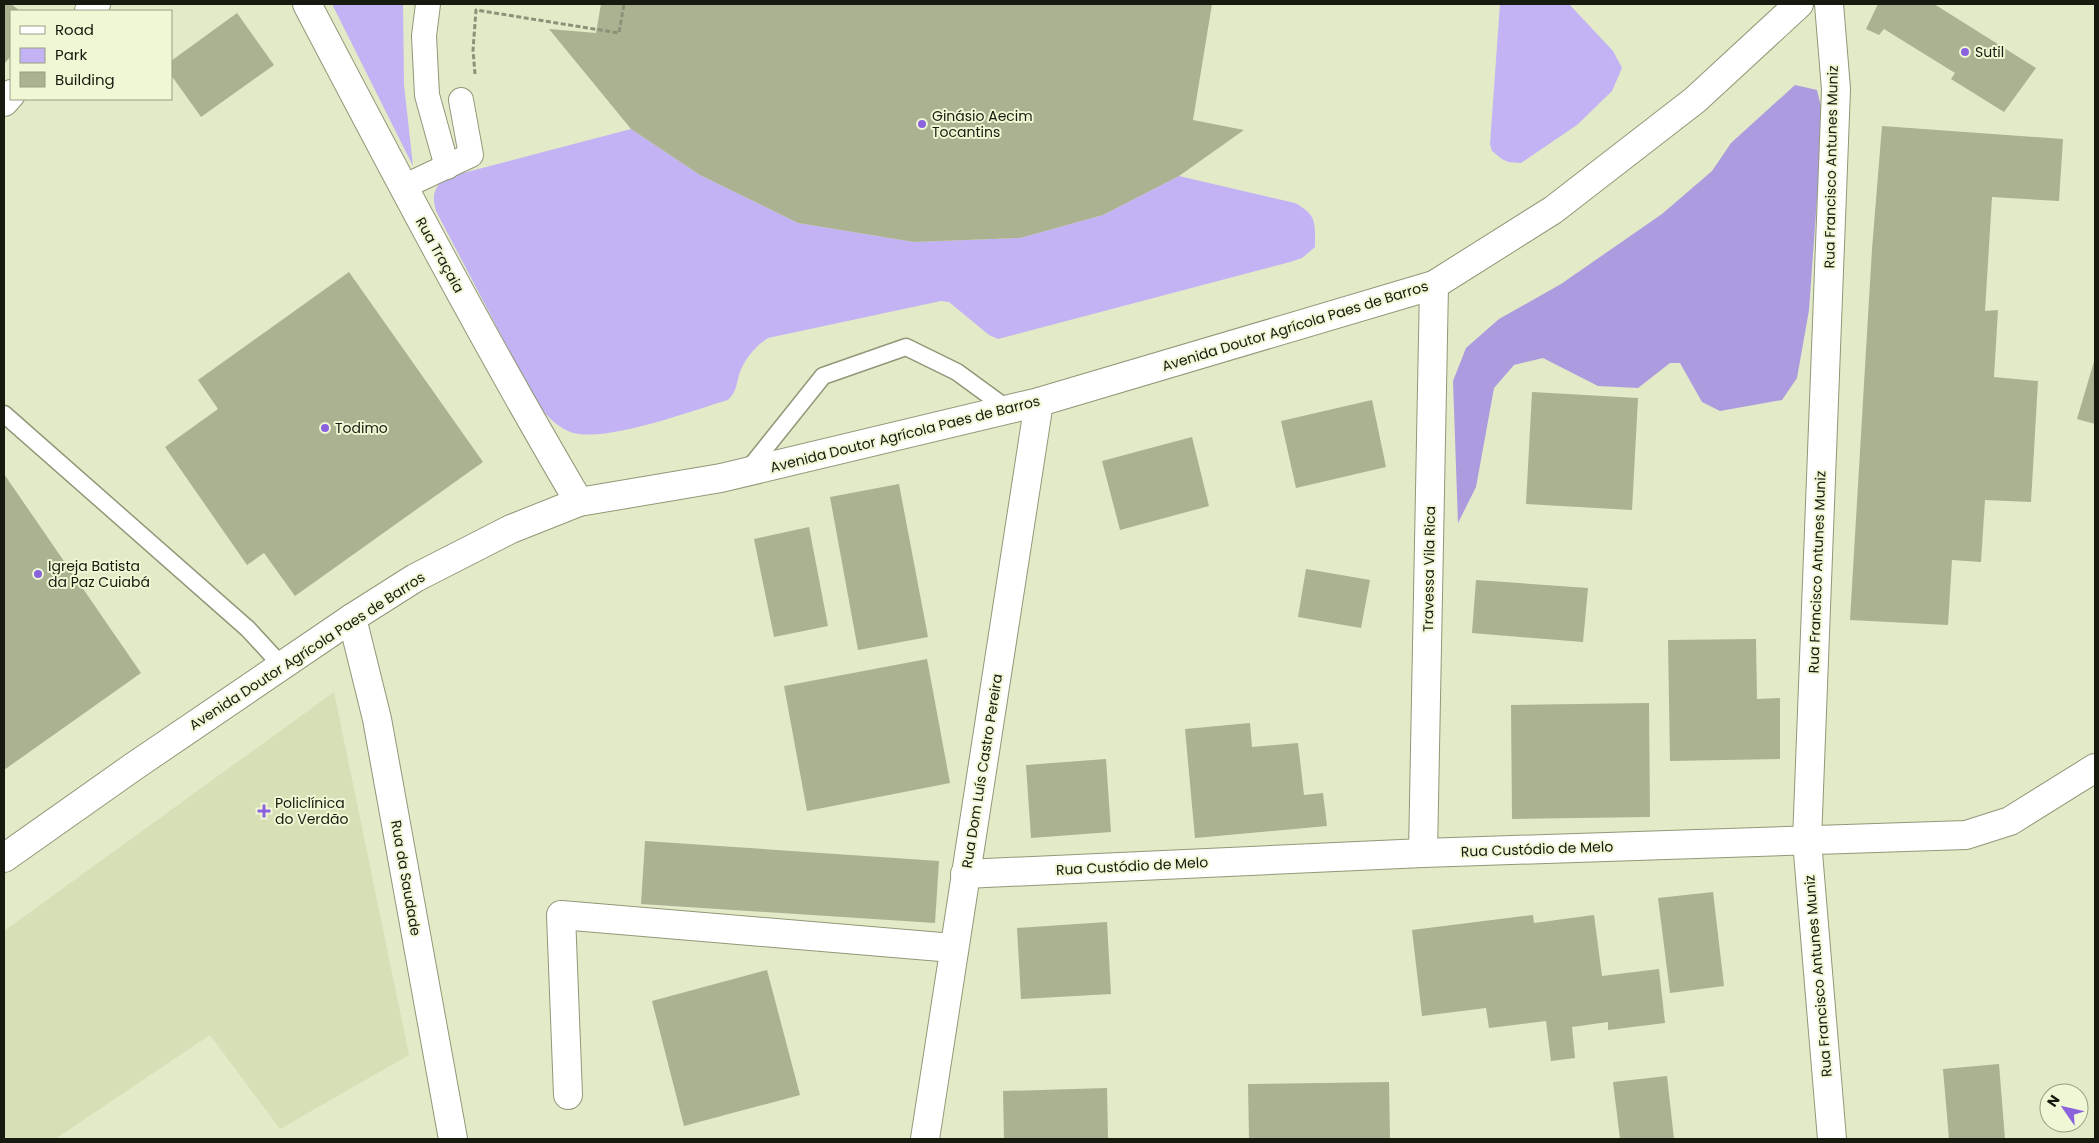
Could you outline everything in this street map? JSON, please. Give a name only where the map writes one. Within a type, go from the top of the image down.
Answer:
[{"type":"street","name":"Rua Traçaia","points":[[308,4],[403,187],[526,412],[579,502]]},
{"type":"street","points":[[428,4],[424,36],[427,95],[447,167]]},
{"type":"street","name":"Avenida Doutor Agrícola Paes de Barros","points":[[4,858],[352,618],[415,578],[511,528],[579,502],[746,472],[1009,410],[1434,285],[1561,204],[1695,100],[1799,4]]},
{"type":"street","name":"Rua Francisco Antunes Muniz","points":[[1830,4],[1836,89],[1806,841],[1832,1139]]},
{"type":"street","points":[[403,187],[471,155],[461,100]]},
{"type":"street","name":"Travessa Vila Rica","points":[[1423,853],[1434,285]]},
{"type":"street","name":"Rua Dom Luís Castro Pereira","points":[[925,1139],[1039,402]]},
{"type":"street","name":"Rua da Saudade","points":[[352,618],[377,719],[453,1139]]},
{"type":"street","name":"Rua Custódio de Melo","points":[[965,874],[1423,853],[1966,835],[2010,821],[2094,769]]},
{"type":"street","points":[[568,1096],[562,915],[954,948]]},
{"type":"lane","points":[[746,472],[823,376],[906,347],[957,372],[1009,410]]},
{"type":"lane","points":[[4,414],[248,629],[282,666]]},
{"type":"path","points":[[461,100],[478,97],[473,50],[476,10],[619,33],[624,4]]},
{"type":"shaded area","points":[[1795,85],[1817,90],[1823,115],[1809,310],[1797,378],[1782,400],[1720,411],[1702,402],[1680,363],[1670,363],[1638,388],[1598,386],[1543,358],[1514,365],[1494,388],[1476,487],[1458,523],[1453,381],[1466,348],[1499,319],[1561,284],[1662,214],[1712,171],[1731,143]]},
{"type":"shaded area","name":"Policlínica do Verdão","points":[[334,692],[409,1055],[280,1129],[210,1035],[55,1139],[4,1139],[4,931]]},
{"type":"green space","points":[[332,4],[403,4],[404,85],[413,166]]},
{"type":"green space","points":[[1500,4],[1569,4],[1613,51],[1622,68],[1612,91],[1577,125],[1521,163],[1508,162],[1502,159],[1492,151],[1490,144]]},
{"type":"green space","points":[[631,129],[700,175],[798,223],[914,242],[1020,238],[1103,215],[1179,176],[1295,203],[1307,211],[1313,220],[1315,247],[1302,258],[1290,262],[998,339],[989,335],[949,302],[941,301],[768,338],[750,354],[741,370],[734,391],[728,400],[646,425],[601,434],[582,434],[568,431],[557,425],[533,396],[436,211],[434,193],[444,178]]},
{"type":"building","points":[[4,4],[11,4],[19,10],[10,10],[10,57],[4,64]]},
{"type":"building","name":"Ginásio Aecim Tocantins","points":[[601,4],[1212,4],[1193,120],[1244,130],[1179,176],[1103,215],[1020,238],[914,242],[798,223],[700,175],[631,129],[549,29],[596,33]]},
{"type":"building","name":"Sutil","points":[[1878,4],[1934,4],[2036,68],[2004,112],[1951,79],[1955,73],[1884,29],[1879,35],[1866,29]]},
{"type":"building","points":[[237,13],[274,65],[201,117],[172,76],[172,60]]},
{"type":"building","points":[[1882,126],[2063,139],[2059,201],[1992,197],[1985,311],[1998,310],[1994,377],[2038,381],[2031,502],[1985,500],[1981,562],[1952,560],[1948,625],[1850,620],[1872,249]]},
{"type":"building","name":"Todimo","points":[[349,272],[483,462],[295,596],[264,553],[247,565],[165,447],[218,409],[198,380]]},
{"type":"building","points":[[2095,358],[2095,424],[2077,419]]},
{"type":"building","points":[[1532,392],[1638,398],[1632,510],[1526,504]]},
{"type":"building","points":[[1372,400],[1386,467],[1296,488],[1281,421]]},
{"type":"building","points":[[1192,437],[1209,506],[1120,530],[1102,461]]},
{"type":"building","name":"Igreja Batista da Paz Cuiabá","points":[[4,474],[141,673],[4,770]]},
{"type":"building","points":[[899,484],[928,637],[858,650],[830,497]]},
{"type":"building","points":[[809,527],[828,626],[774,637],[754,539]]},
{"type":"building","points":[[1306,569],[1370,580],[1361,628],[1298,617]]},
{"type":"building","points":[[1476,580],[1588,588],[1583,642],[1472,633]]},
{"type":"building","points":[[1756,639],[1757,699],[1780,698],[1780,759],[1670,761],[1668,640]]},
{"type":"building","points":[[927,659],[950,783],[807,811],[784,686]]},
{"type":"building","points":[[1649,703],[1650,817],[1512,819],[1511,705]]},
{"type":"building","points":[[1250,723],[1252,747],[1298,743],[1304,795],[1323,793],[1327,826],[1195,838],[1185,729]]},
{"type":"building","points":[[1106,759],[1111,832],[1031,838],[1026,765]]},
{"type":"building","points":[[645,841],[939,861],[935,923],[641,904]]},
{"type":"building","points":[[1713,892],[1724,986],[1670,993],[1658,898]]},
{"type":"building","points":[[1533,915],[1534,923],[1594,915],[1602,976],[1659,969],[1665,1023],[1608,1030],[1608,1022],[1572,1027],[1575,1058],[1551,1061],[1546,1021],[1489,1028],[1486,1008],[1422,1016],[1412,930]]},
{"type":"building","points":[[1107,922],[1111,994],[1021,999],[1017,928]]},
{"type":"building","points":[[767,970],[800,1095],[684,1126],[652,1001]]},
{"type":"building","points":[[1999,1064],[2005,1139],[1949,1139],[1943,1069]]},
{"type":"building","points":[[1667,1076],[1674,1139],[1620,1139],[1613,1082]]},
{"type":"building","points":[[1389,1082],[1390,1139],[1249,1139],[1248,1084]]},
{"type":"building","points":[[1107,1088],[1108,1139],[1004,1139],[1003,1091]]},
{"type":"place","name":"Sutil","points":[[1965,52]]},
{"type":"place","name":"Ginásio Aecim Tocantins","points":[[922,124]]},
{"type":"place","name":"Todimo","points":[[325,428]]},
{"type":"place","name":"Igreja Batista da Paz Cuiabá","points":[[38,574]]},
{"type":"place","name":"Policlínica do Verdão","points":[[264,811]]}]
